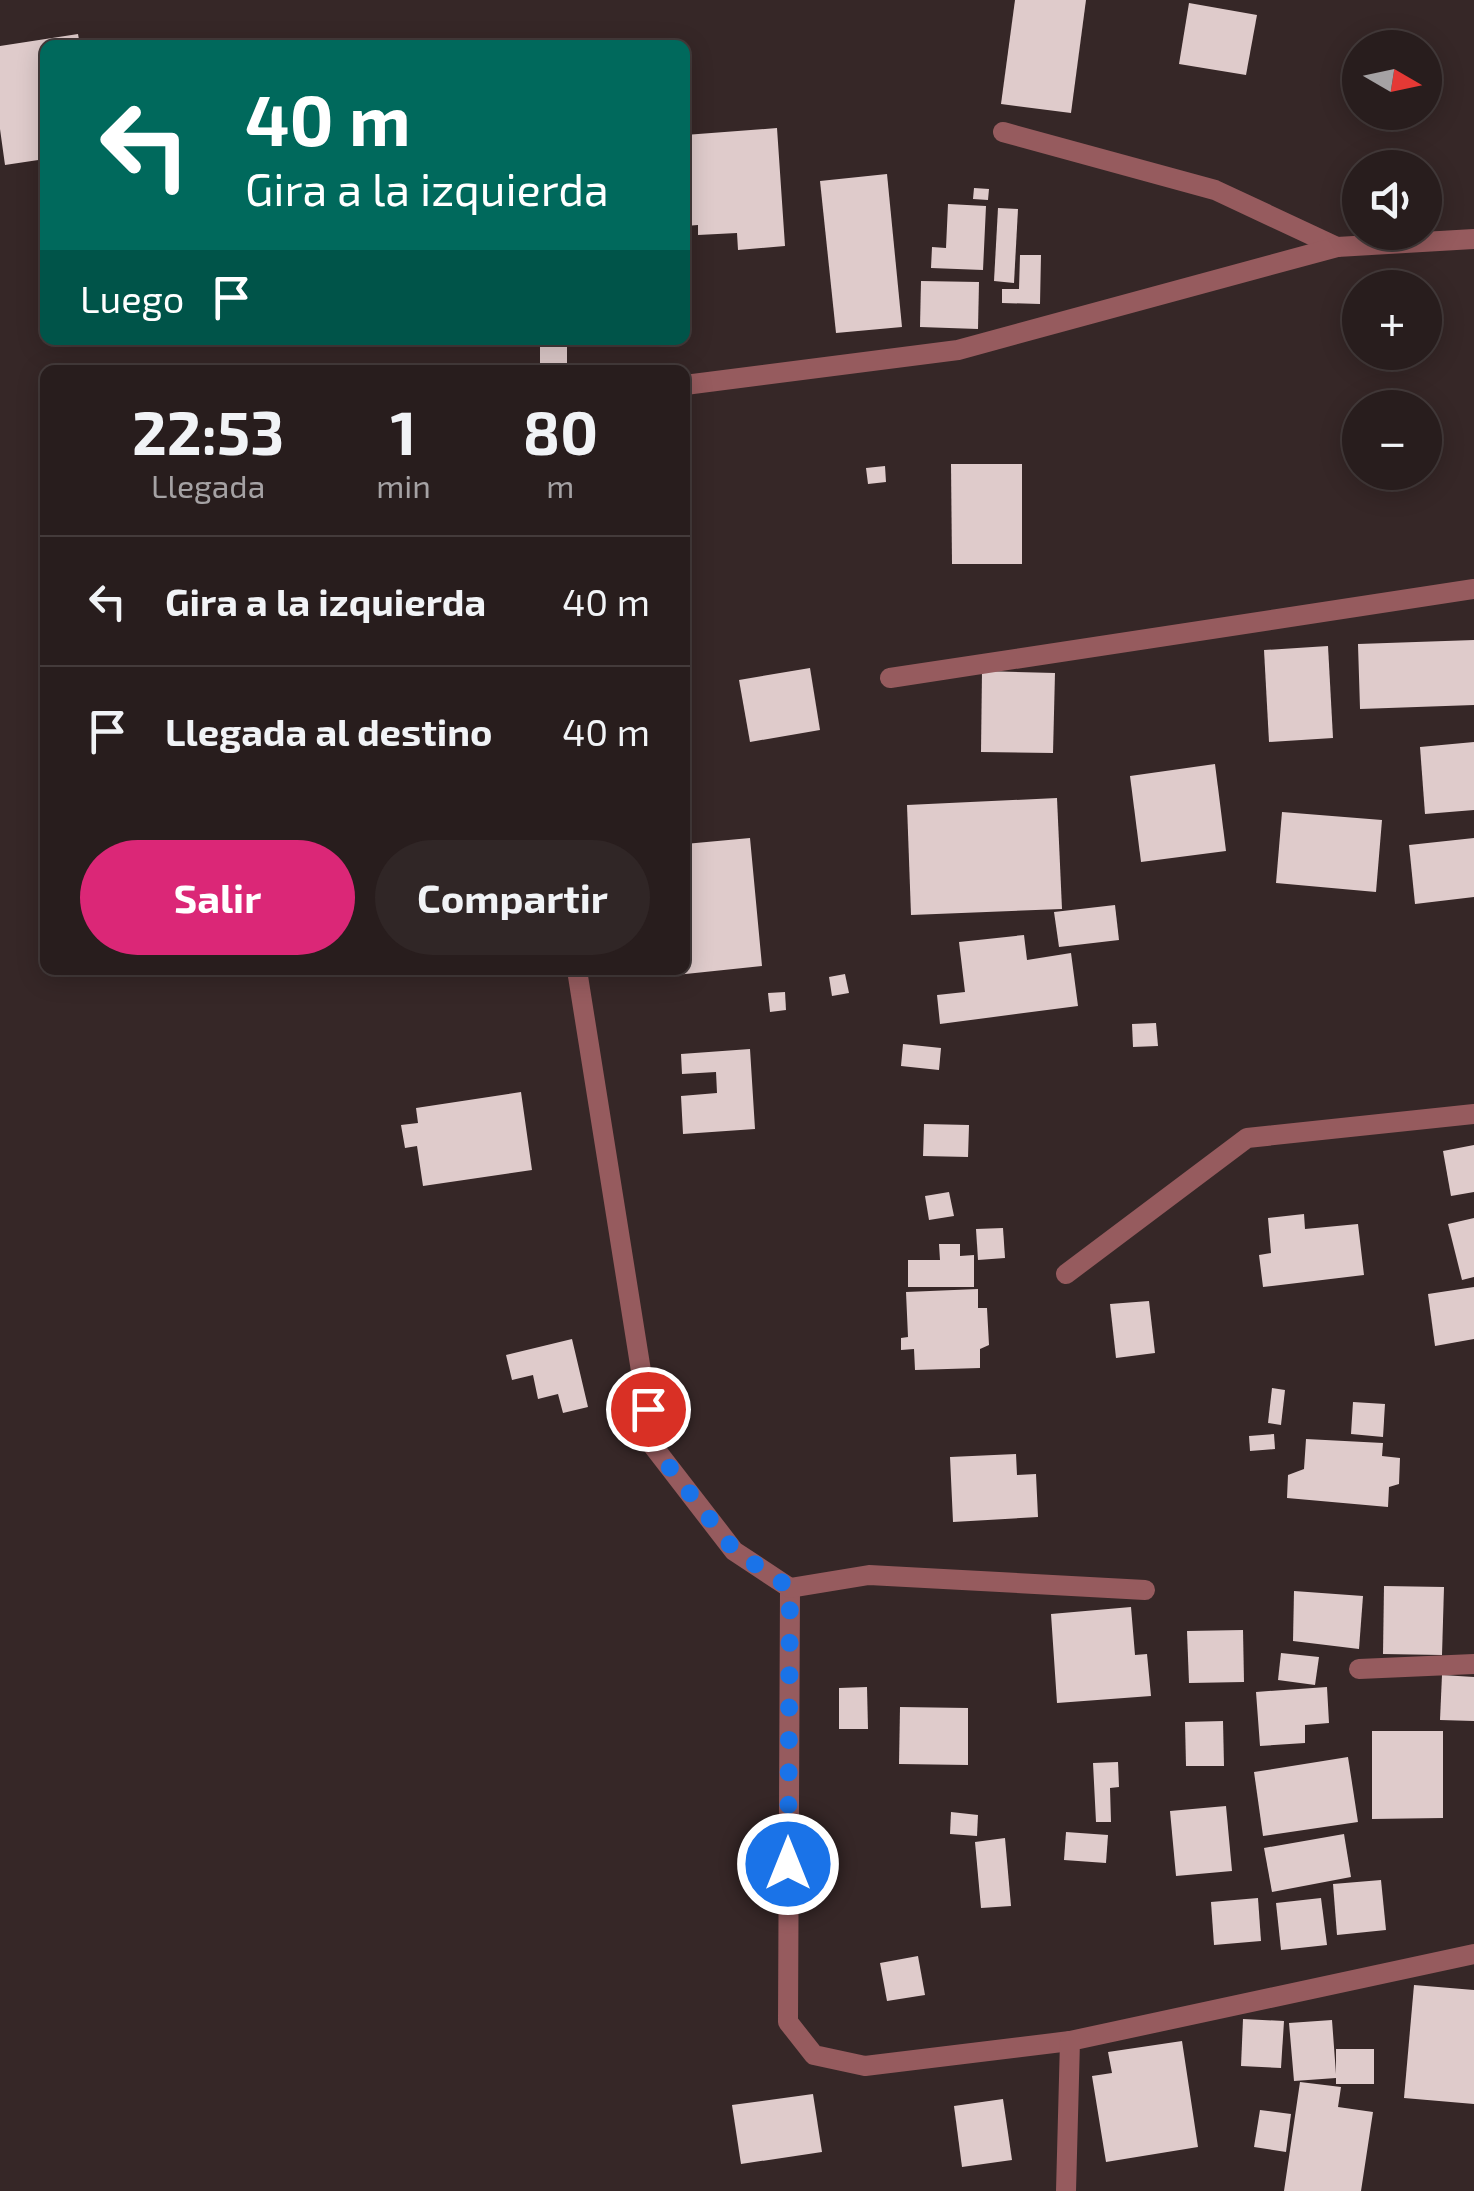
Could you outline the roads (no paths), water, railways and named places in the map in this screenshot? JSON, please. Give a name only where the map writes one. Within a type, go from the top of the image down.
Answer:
[{"type":"street","points":[[1003,132],[1215,190],[1337,247]]},
{"type":"street","points":[[690,385],[958,350],[1337,247],[1474,238]]},
{"type":"street","points":[[890,678],[1474,589]]},
{"type":"street","points":[[579,975],[653,1446],[734,1550],[790,1588],[869,1575],[1145,1590]]},
{"type":"street","points":[[1066,1274],[1247,1138],[1474,1114]]},
{"type":"street","points":[[790,1588],[788,2022],[814,2055],[866,2066],[1070,2041],[1474,1954]]},
{"type":"street","points":[[1359,1669],[1474,1664]]},
{"type":"street","points":[[1066,2191],[1070,2041]]}]
